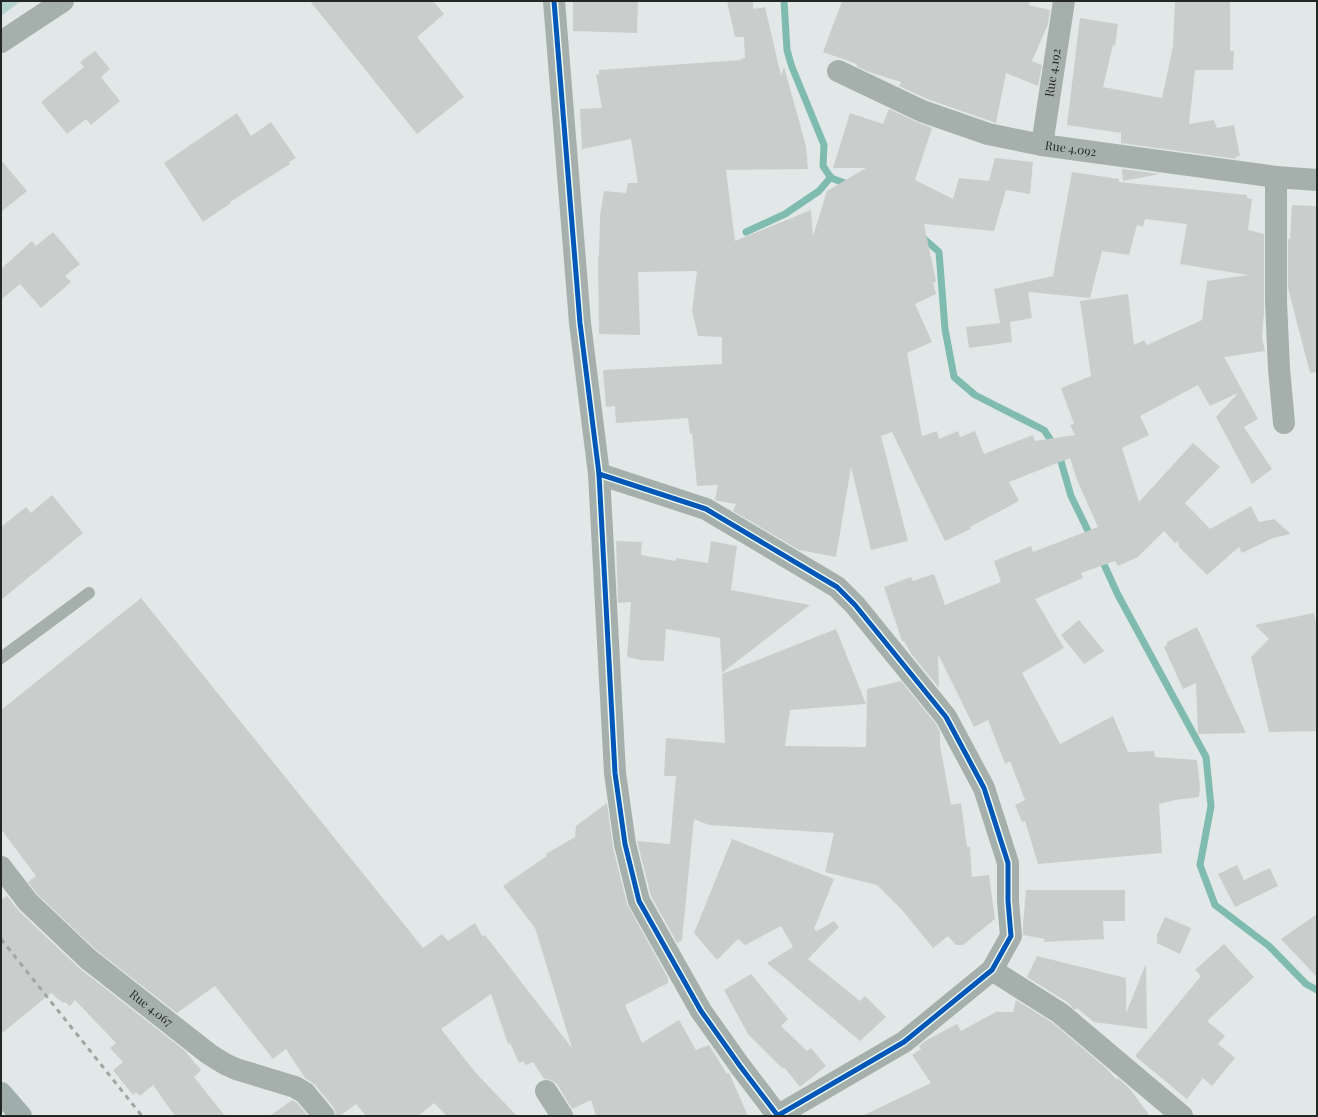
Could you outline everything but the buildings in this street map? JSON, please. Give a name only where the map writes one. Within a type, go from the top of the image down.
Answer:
[{"type":"highway","points":[[1,1093],[21,1116]]},
{"type":"street","points":[[1,42],[63,1]]},
{"type":"street","points":[[554,1],[580,323],[599,474],[616,773],[625,844],[639,902],[701,1011],[778,1116],[904,1042],[992,970],[1011,936],[1008,901],[1008,863],[984,788],[946,717],[855,605],[836,587],[706,509],[599,474]]},
{"type":"street","name":"Rue 4.192","points":[[1042,145],[1064,1]]},
{"type":"street","name":"Rue 4.092","points":[[838,71],[922,111],[988,134],[1042,145],[1276,177],[1317,180]]},
{"type":"street","points":[[1276,177],[1276,301],[1279,369],[1284,423]]},
{"type":"street","name":"Rue 4.067","points":[[1,867],[28,902],[88,959],[210,1054],[236,1069],[295,1087],[305,1093],[324,1116]]},
{"type":"street","points":[[992,970],[1060,1013],[1182,1116]]},
{"type":"street","points":[[546,1091],[562,1116]]},
{"type":"lane","points":[[1,658],[89,593]]},
{"type":"green space","points":[[1,1],[21,1],[1,16]]},
{"type":"waterway","points":[[784,1],[787,50],[791,64]]},
{"type":"waterway","points":[[792,67],[824,145],[823,166],[831,178],[850,185]]},
{"type":"waterway","points":[[746,232],[785,214],[819,191],[831,177]]},
{"type":"waterway","points":[[921,236],[939,252],[945,329],[954,377],[975,395],[1044,430],[1058,451],[1071,496],[1092,539]]},
{"type":"waterway","points":[[1101,558],[1118,595],[1206,757],[1211,806],[1200,865],[1215,905],[1269,946],[1306,984],[1317,990]]},
{"type":"railway","points":[[1,939],[142,1116]]},
{"type":"cycle path","points":[[554,1],[580,323],[599,474],[615,773],[625,844],[639,901],[701,1011],[778,1116]]},
{"type":"cycle path","points":[[599,474],[706,509],[837,587],[855,605],[946,717],[984,788],[1008,863],[1008,901],[1011,936],[992,970],[904,1042],[777,1116]]}]
